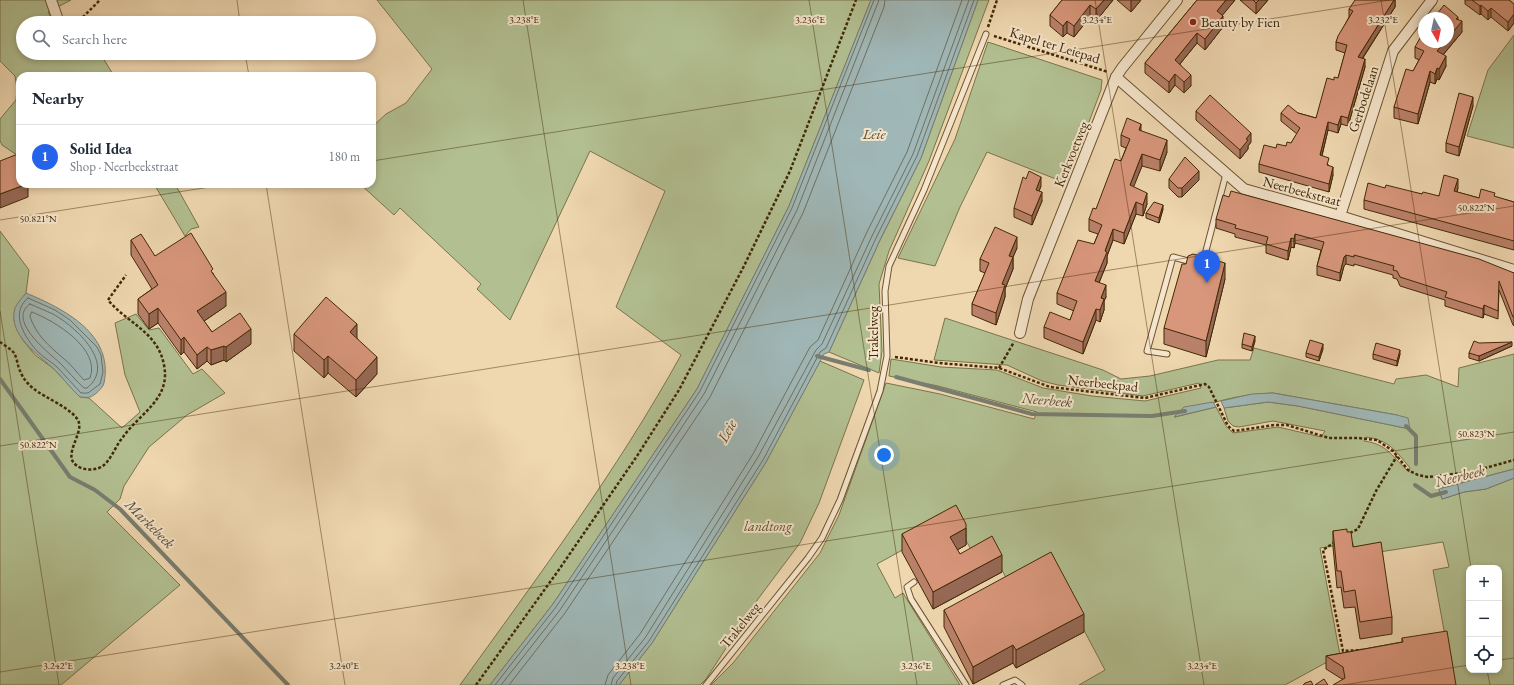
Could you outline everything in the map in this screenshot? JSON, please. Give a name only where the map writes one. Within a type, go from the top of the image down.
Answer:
[{"type":"street","points":[[52,0],[57,16]]},
{"type":"street","name":"Kerkvoetweg","points":[[1020,333],[1028,299],[1116,77],[1177,0]]},
{"type":"street","name":"Gerbodelaan","points":[[1340,216],[1393,51],[1432,0]]},
{"type":"street","name":"Neerbeekstraat","points":[[1116,77],[1244,190],[1340,216],[1514,270]]},
{"type":"lane","name":"Trakelweg","points":[[706,685],[808,558],[822,538],[840,500],[880,390],[887,356],[885,291],[889,266],[924,190],[986,34]]},
{"type":"lane","points":[[1167,354],[1147,351],[1173,257],[1202,264],[1226,174]]},
{"type":"lane","points":[[914,582],[907,587],[911,599],[966,685]]},
{"type":"lane","points":[[1003,685],[1015,680],[1022,685]]},
{"type":"path","points":[[84,16],[100,0]]},
{"type":"path","points":[[476,685],[558,571],[637,456],[679,390],[744,266],[790,171],[856,0]]},
{"type":"path","points":[[986,34],[997,0]]},
{"type":"path","name":"Kapel ter Leiepad","points":[[986,34],[1112,73],[1116,77]]},
{"type":"path","points":[[0,342],[14,353],[24,380],[34,390],[76,416],[79,424],[79,433],[72,452],[71,460],[75,465],[89,469],[97,469],[104,465],[123,436],[157,401],[164,388],[164,365],[155,342],[108,300],[126,275]]},
{"type":"path","points":[[999,368],[1020,333]]},
{"type":"path","name":"Neerbeekpad","points":[[887,356],[939,364],[999,368],[1050,387],[1145,398],[1205,384],[1209,387],[1228,426],[1234,431],[1274,425],[1288,425],[1329,438],[1358,438],[1377,440],[1384,444],[1397,456],[1408,470],[1418,475],[1428,477],[1471,472],[1514,460]]},
{"type":"path","points":[[1346,536],[1358,529],[1376,490],[1397,456]]},
{"type":"path","points":[[1340,539],[1323,550],[1343,651],[1366,649]]},
{"type":"green space","points":[[0,0],[71,0],[48,12],[50,16],[16,16],[16,60],[104,60],[112,72],[16,72],[16,82],[15,76],[0,61]]},
{"type":"green space","points":[[377,0],[871,0],[789,206],[697,389],[553,604],[490,685],[460,685],[547,564],[603,482],[656,398],[681,355],[616,307],[665,191],[590,151],[510,320],[477,289],[481,284],[400,208],[394,215],[364,188],[376,188],[376,123],[386,114],[406,103],[432,69]]},
{"type":"green space","points":[[978,0],[989,0],[929,161],[889,251],[879,284],[882,351],[879,373],[829,352],[880,240],[921,158]]},
{"type":"green space","points":[[1514,35],[1514,148],[1467,136],[1488,70]]},
{"type":"green space","points":[[988,42],[1102,80],[1101,90],[1066,183],[987,152],[960,207],[935,266],[898,258],[955,139]]},
{"type":"green space","points":[[16,100],[16,154],[2,145],[0,141],[0,119]]},
{"type":"green space","points":[[156,188],[177,188],[199,227],[191,229],[185,236]]},
{"type":"green space","points":[[0,231],[29,270],[26,293],[16,307],[14,320],[22,339],[35,355],[54,369],[80,397],[89,398],[122,428],[140,412],[125,375],[115,323],[136,314],[149,330],[159,328],[193,374],[202,369],[225,393],[187,415],[149,447],[124,486],[120,499],[107,512],[180,585],[61,685],[0,685]]},
{"type":"green space","points":[[945,318],[1103,370],[1121,379],[1150,376],[1218,360],[1250,360],[1254,348],[1394,384],[1396,379],[1426,375],[1458,387],[1459,368],[1514,354],[1514,469],[1439,489],[1442,499],[1464,492],[1486,489],[1514,478],[1514,685],[1454,685],[1433,570],[1449,567],[1443,542],[1354,556],[1353,543],[1320,548],[1340,655],[1285,685],[1079,685],[1105,670],[1050,566],[1010,586],[993,552],[977,560],[955,521],[877,564],[895,598],[903,593],[960,685],[711,685],[733,663],[820,553],[839,515],[886,383],[940,394],[1034,419],[1037,412],[938,386],[889,376],[891,359],[941,367],[997,370],[1043,388],[1092,396],[1145,401],[1201,388],[1199,383],[1143,396],[1058,385],[1042,381],[1007,365],[934,360]],"holes":[[[1273,393],[1397,415],[1410,429],[1298,406],[1268,402],[1224,408],[1228,421],[1233,426],[1239,427],[1273,421],[1325,431],[1321,437],[1278,427],[1233,433],[1226,426],[1216,407],[1175,417],[1199,407],[1235,397]],[[1366,437],[1374,438],[1391,447],[1410,468],[1409,472],[1385,448],[1364,441]]]},
{"type":"green space","name":"landtong","points":[[820,361],[864,380],[819,503],[800,543],[758,599],[706,679],[700,685],[619,685],[652,643],[766,462]]},
{"type":"water","name":"Leie","points":[[871,0],[978,0],[921,158],[880,240],[829,352],[824,354],[766,462],[652,643],[619,685],[490,685],[553,604],[697,389],[789,206]]},
{"type":"water","points":[[26,293],[41,299],[70,316],[94,337],[101,351],[105,366],[104,383],[94,395],[89,397],[80,397],[55,370],[26,344],[20,336],[14,318],[15,308]]},
{"type":"water","points":[[1273,393],[1397,415],[1408,418],[1410,429],[1298,406],[1268,402],[1224,408],[1221,401],[1252,394]]},
{"type":"water","points":[[1213,402],[1216,407],[1174,417],[1184,407]]},
{"type":"water","points":[[1514,469],[1514,478],[1486,489],[1464,492],[1442,499],[1439,489]]},
{"type":"building","points":[[1062,0],[1104,0],[1096,9],[1090,5],[1074,26],[1067,21],[1063,26],[1050,15]]},
{"type":"building","points":[[1197,0],[1226,0],[1217,11],[1223,16],[1205,39],[1197,33],[1175,60],[1191,75],[1184,82],[1175,74],[1169,82],[1145,63]]},
{"type":"building","points":[[1355,0],[1394,0],[1358,57],[1365,59],[1348,118],[1341,116],[1338,125],[1328,122],[1320,155],[1329,158],[1327,165],[1333,167],[1329,184],[1259,164],[1264,145],[1276,148],[1277,144],[1286,146],[1287,142],[1291,143],[1300,128],[1281,113],[1288,105],[1298,113],[1316,118],[1327,78],[1334,80],[1334,77],[1338,78],[1347,45],[1336,42],[1353,11],[1349,9]]},
{"type":"building","points":[[1472,0],[1509,0],[1514,4],[1514,14],[1508,22],[1491,8],[1488,11]]},
{"type":"building","points":[[1444,5],[1452,12],[1439,12]]},
{"type":"building","points":[[1454,14],[1458,17],[1456,19],[1462,21],[1454,31]]},
{"type":"building","points":[[1418,42],[1418,48],[1440,48],[1437,51],[1446,56],[1439,69],[1437,68],[1435,74],[1430,71],[1418,114],[1394,107],[1406,69],[1413,71],[1424,51],[1415,47]]},
{"type":"building","points":[[1459,93],[1473,97],[1459,147],[1446,143]]},
{"type":"building","points":[[1210,95],[1251,133],[1246,139],[1248,140],[1240,150],[1196,111]]},
{"type":"building","points":[[1127,118],[1141,124],[1139,130],[1167,140],[1160,160],[1142,154],[1130,185],[1147,193],[1143,205],[1136,202],[1124,233],[1113,229],[1105,251],[1107,252],[1095,281],[1106,285],[1101,298],[1104,299],[1100,310],[1096,309],[1083,342],[1044,327],[1050,312],[1070,320],[1077,301],[1057,293],[1078,240],[1094,244],[1102,225],[1089,219],[1093,208],[1096,209],[1115,159],[1121,161],[1130,139],[1121,135]]},
{"type":"building","points":[[16,155],[16,188],[0,194],[0,161]]},
{"type":"building","points":[[1185,157],[1199,171],[1182,188],[1178,188],[1169,179]]},
{"type":"building","points":[[1029,171],[1041,177],[1036,190],[1042,192],[1032,216],[1014,208],[1023,177],[1026,179]]},
{"type":"building","points":[[1444,175],[1458,179],[1454,191],[1479,198],[1481,189],[1495,193],[1494,196],[1514,202],[1514,241],[1364,200],[1368,183],[1385,188],[1386,185],[1422,194],[1423,192],[1439,196]]},
{"type":"building","points":[[1231,191],[1479,259],[1514,273],[1514,317],[1499,281],[1498,311],[1484,305],[1483,309],[1445,297],[1447,292],[1400,277],[1397,271],[1393,270],[1394,266],[1354,255],[1354,257],[1346,255],[1344,257],[1340,273],[1317,266],[1324,242],[1295,234],[1294,239],[1291,238],[1288,251],[1266,244],[1268,237],[1235,228],[1236,225],[1216,219],[1223,195],[1229,197]]},
{"type":"building","points":[[1154,202],[1163,205],[1159,218],[1146,213]]},
{"type":"building","points":[[995,227],[1017,237],[1009,256],[1013,257],[1002,284],[1005,285],[996,313],[972,304],[989,263],[980,259]]},
{"type":"building","points":[[191,233],[213,269],[211,271],[226,292],[197,311],[212,332],[240,313],[251,329],[226,347],[224,346],[211,350],[207,347],[197,355],[184,337],[181,340],[158,308],[149,314],[138,299],[158,285],[131,240],[141,234],[155,256]]},
{"type":"building","points":[[1193,254],[1225,263],[1206,341],[1164,328],[1182,264],[1186,264],[1188,256]]},
{"type":"building","points":[[326,297],[357,324],[350,332],[377,357],[356,380],[328,356],[324,360],[294,334]]},
{"type":"building","points":[[1244,333],[1255,336],[1252,347],[1242,344]]},
{"type":"building","points":[[1310,340],[1323,344],[1319,357],[1306,353]]},
{"type":"building","points":[[1474,341],[1479,343],[1512,342],[1479,356],[1469,353]]},
{"type":"building","points":[[1376,343],[1400,350],[1397,361],[1373,354]]},
{"type":"building","points":[[956,505],[966,524],[966,528],[950,537],[960,554],[992,536],[1002,555],[933,592],[902,534]]},
{"type":"building","points":[[1347,529],[1347,532],[1351,532],[1353,547],[1381,542],[1392,617],[1360,622],[1355,590],[1344,592],[1341,571],[1337,571],[1333,531]]},
{"type":"building","points":[[1051,552],[1084,614],[1016,650],[1013,645],[973,667],[944,610]]},
{"type":"building","points":[[1447,631],[1456,685],[1333,685],[1345,678],[1343,667],[1326,656],[1403,642],[1402,638]]},
{"type":"building","points":[[1324,679],[1328,685],[1315,685]]},
{"type":"building","points":[[1311,681],[1313,685],[1303,685],[1305,683]]},
{"type":"waterway","name":"Neerbeek","points":[[817,356],[869,370]]},
{"type":"waterway","name":"Neerbeek","points":[[896,377],[1032,414],[1152,416],[1185,411]]},
{"type":"waterway","name":"Markebeek","points":[[0,379],[70,477],[95,490],[120,509],[288,685]]},
{"type":"waterway","name":"Neerbeek","points":[[1406,426],[1416,436],[1416,464]]},
{"type":"waterway","name":"Neerbeek","points":[[1415,485],[1431,496],[1446,492]]},
{"type":"place","name":"Beauty by Fien","points":[[1193,22]]},
{"type":"place","name":"Solid Idea","points":[[1207,283]]}]
